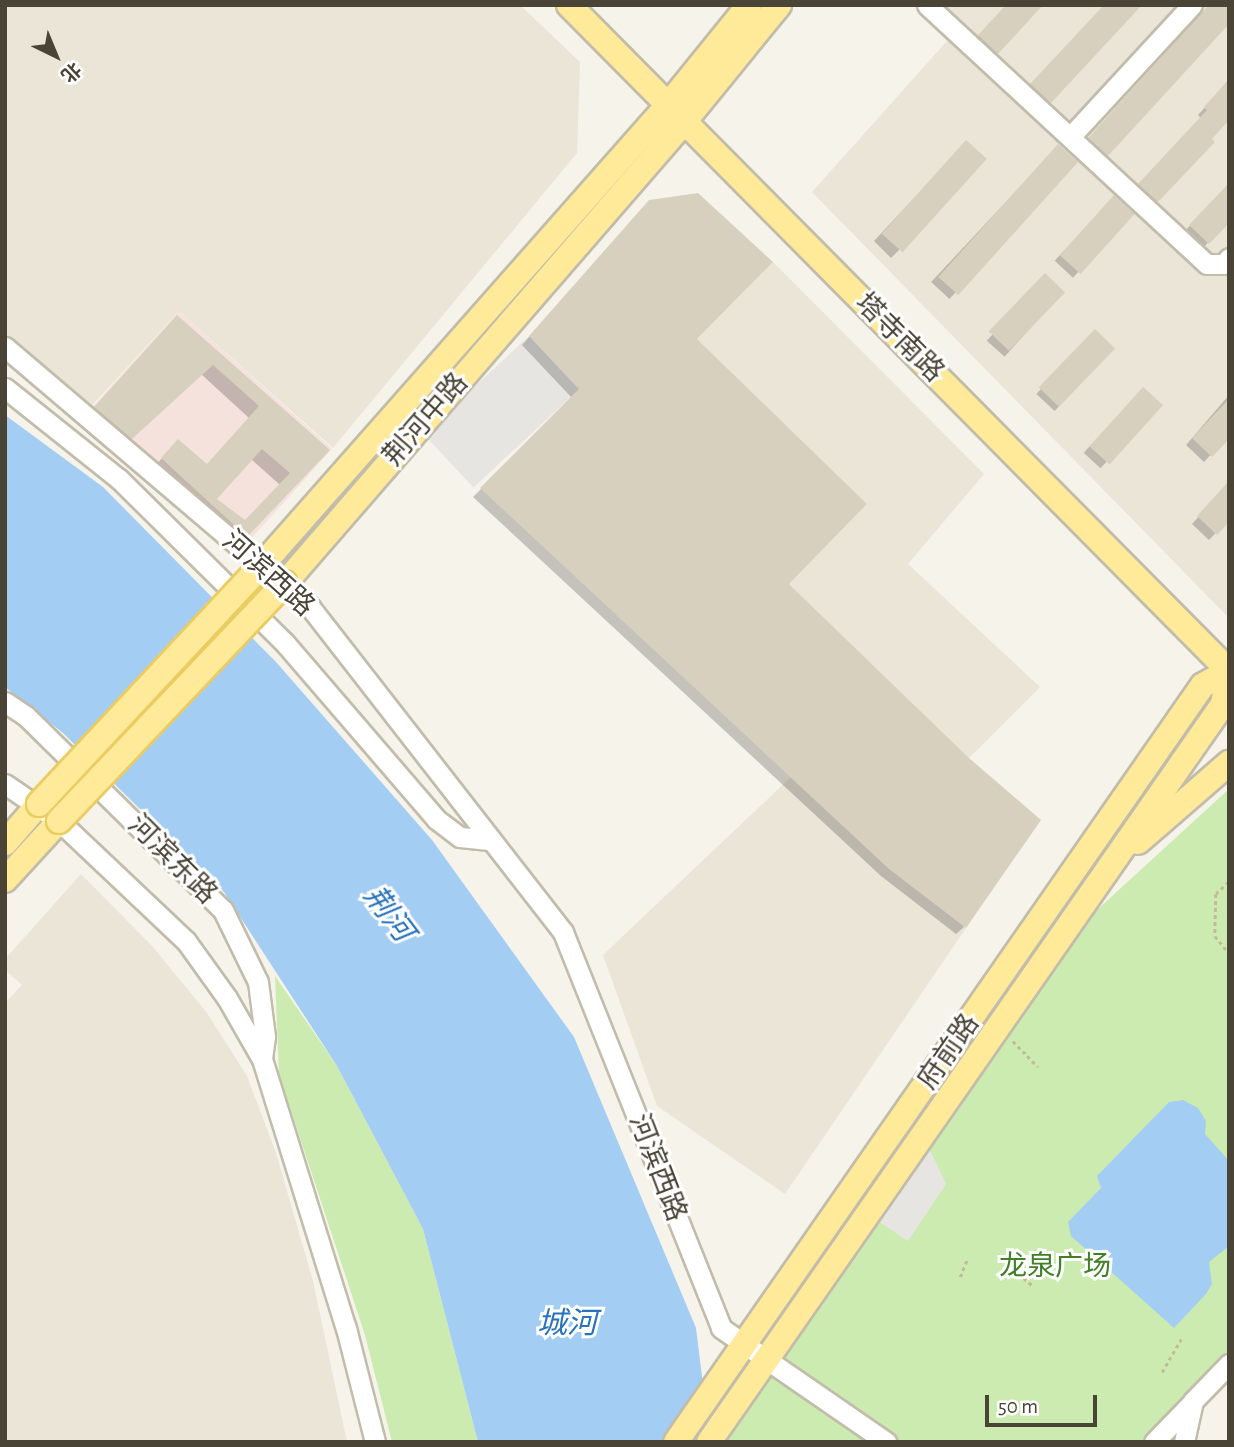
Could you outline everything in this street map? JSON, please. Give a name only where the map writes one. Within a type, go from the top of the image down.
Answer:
[{"type":"main road","name":"塔寺南路","points":[[569,5],[1229,671]]},
{"type":"main road","name":"荆河中路","points":[[5,880],[285,583],[676,114],[749,5]]},
{"type":"main road","name":"荆河中路","points":[[8,839],[779,5]]},
{"type":"main road","name":"府前路","points":[[709,1442],[1223,705],[1229,671]]},
{"type":"main road","name":"府前路","points":[[676,1442],[1203,685],[1229,671]]},
{"type":"main road","points":[[1109,867],[1229,763]]},
{"type":"street","points":[[927,5],[1207,264],[1224,264],[1229,258]]},
{"type":"street","points":[[1070,137],[1192,5]]},
{"type":"street","name":"河滨西路","points":[[5,347],[310,607],[563,932],[710,1309],[721,1328],[764,1361],[886,1442]]},
{"type":"street","name":"河滨西路","points":[[5,388],[120,479],[284,642],[436,819],[460,836],[489,839]]},
{"type":"street","name":"河滨东路","points":[[5,702],[26,716],[223,910],[258,982],[265,1037],[262,1059]]},
{"type":"street","name":"河滨东路","points":[[5,784],[38,804],[58,821],[186,940],[227,998],[262,1059],[346,1328],[375,1442]]},
{"type":"street","points":[[1154,1442],[1229,1364]]},
{"type":"street","points":[[1184,1442],[1193,1401]]},
{"type":"path","points":[[1229,882],[1216,894],[1215,936],[1229,953]]},
{"type":"path","points":[[1004,1017],[1004,1033],[1038,1067]]},
{"type":"path","points":[[960,1277],[967,1260]]},
{"type":"path","points":[[1013,1269],[1032,1284]]},
{"type":"path","points":[[1161,1372],[1181,1339]]},
{"type":"shaded area","points":[[5,5],[520,5],[580,62],[577,153],[333,448],[179,311],[85,413],[5,337]]},
{"type":"shaded area","points":[[929,5],[1229,5],[1228,617],[812,192],[955,32]]},
{"type":"shaded area","points":[[773,262],[984,474],[908,564],[1040,687],[969,758],[789,584],[867,504],[697,339]]},
{"type":"shaded area","points":[[179,311],[332,449],[239,552],[86,414]]},
{"type":"shaded area","points":[[529,336],[579,389],[473,488],[424,434]]},
{"type":"shaded area","points":[[791,777],[966,928],[785,1194],[657,1106],[603,955]]},
{"type":"shaded area","points":[[81,874],[153,947],[207,1013],[247,1076],[276,1153],[313,1281],[347,1442],[5,1442],[5,1003],[22,985],[5,970],[5,959]]},
{"type":"shaded area","points":[[927,1144],[946,1184],[908,1241],[875,1219]]},
{"type":"green space","name":"龙泉广场","points":[[1229,789],[1229,1352],[1191,1390],[1173,1442],[721,1442],[1074,931]]},
{"type":"green space","points":[[275,976],[337,1066],[423,1229],[478,1442],[392,1442],[365,1335],[279,1074]]},
{"type":"water","name":"城河","points":[[5,415],[103,487],[276,662],[432,840],[574,1037],[696,1328],[710,1442],[478,1442],[423,1229],[337,1066],[224,892],[63,733],[5,687]]},
{"type":"water","points":[[1183,1100],[1198,1108],[1206,1121],[1205,1134],[1229,1161],[1229,1246],[1209,1262],[1212,1284],[1174,1328],[1071,1236],[1068,1222],[1101,1188],[1097,1176],[1169,1102]]},
{"type":"building","points":[[1006,5],[1043,5],[998,54],[978,35]]},
{"type":"building","points":[[1104,5],[1142,5],[1051,103],[1030,84]]},
{"type":"building","points":[[1209,5],[1229,5],[1229,24],[1108,156],[1088,138]]},
{"type":"building","points":[[1229,79],[1229,120],[1212,139],[1215,142],[1158,202],[1138,184],[1207,110],[1204,107]]},
{"type":"building","points":[[966,140],[987,159],[902,252],[882,234]]},
{"type":"building","points":[[1058,144],[1078,162],[958,295],[938,277]]},
{"type":"building","points":[[1229,183],[1229,223],[1209,244],[1189,225]]},
{"type":"building","points":[[698,193],[773,262],[697,339],[867,504],[789,584],[969,758],[1041,820],[966,928],[889,869],[480,488],[579,389],[529,336],[649,200]]},
{"type":"building","points":[[1114,195],[1135,214],[1081,274],[1060,255]]},
{"type":"building","points":[[1045,273],[1065,292],[1009,351],[989,331]]},
{"type":"building","points":[[177,315],[330,450],[247,537],[161,458],[178,439],[207,464],[259,406],[213,365],[132,439],[94,407]],"holes":[[[262,449],[290,473],[245,520],[217,499]]]},
{"type":"building","points":[[1095,329],[1115,348],[1059,407],[1039,387]]},
{"type":"building","points":[[1143,387],[1163,405],[1110,465],[1089,446]]},
{"type":"building","points":[[1229,399],[1229,439],[1212,457],[1192,438]]},
{"type":"building","points":[[1229,481],[1229,522],[1217,535],[1197,516]]},
{"type":"water label","name":"荆河","points":[[388,914]]}]
